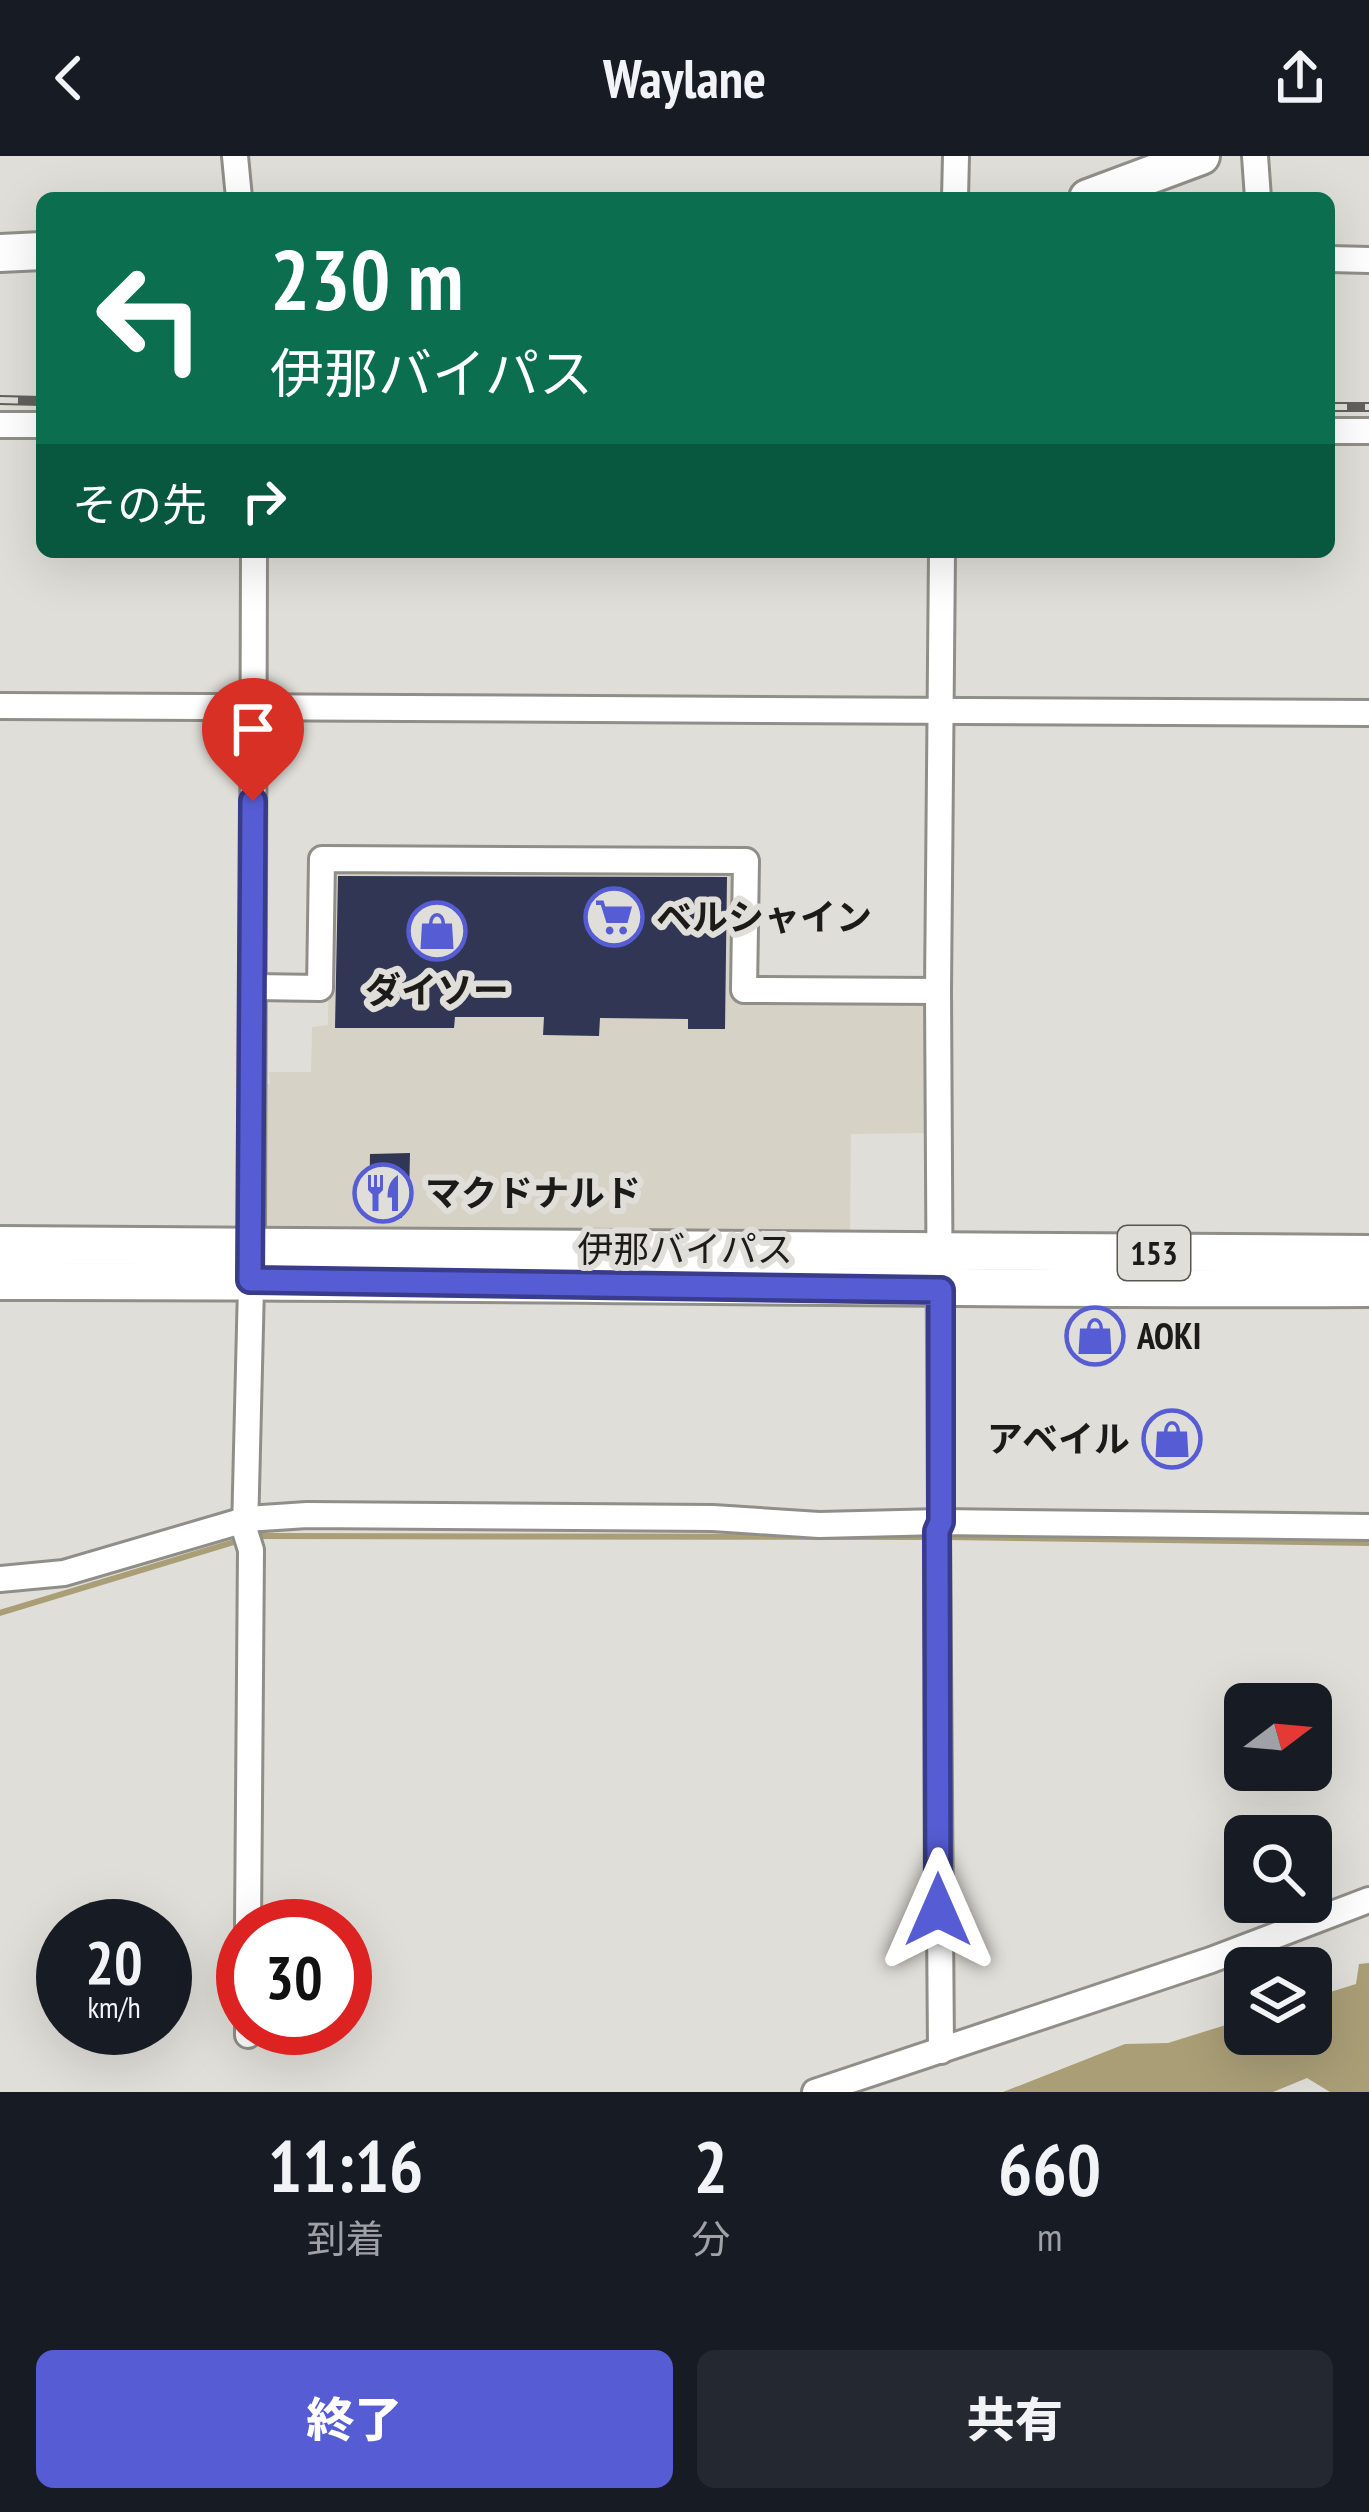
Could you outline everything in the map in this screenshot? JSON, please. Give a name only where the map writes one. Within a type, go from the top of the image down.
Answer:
[{"type":"highway","points":[[1104,192],[1201,156]]},
{"type":"highway","points":[[0,253],[36,251]]},
{"type":"highway","name":"伊那バイパス","points":[[0,1245],[251,1263],[941,1290],[1369,1288]]},
{"type":"highway","name":"伊那バイパス","points":[[0,1281],[251,1263],[940,1251],[1369,1255]]},
{"type":"street","points":[[235,156],[238,192]]},
{"type":"street","points":[[955,192],[956,156]]},
{"type":"street","points":[[1255,156],[1258,192]]},
{"type":"street","points":[[1335,260],[1369,260]]},
{"type":"street","points":[[0,425],[36,425]]},
{"type":"street","points":[[1335,430],[1369,431]]},
{"type":"street","points":[[248,1899],[254,558]]},
{"type":"street","points":[[941,2051],[937,1531],[941,1522],[942,558]]},
{"type":"street","points":[[0,706],[1369,713]]},
{"type":"street","points":[[253,987],[320,988],[322,859],[746,860],[744,990],[938,991]]},
{"type":"street","points":[[0,1579],[80,1569],[331,1515],[712,1518],[819,1525],[1369,1527]]},
{"type":"street","points":[[815,2092],[1211,1960],[1369,1900]]},
{"type":"shaded area","points":[[728,868],[737,881],[738,1003],[929,1004],[927,1133],[851,1134],[850,1231],[261,1226],[261,1083],[270,1084],[269,1072],[311,1072],[312,1027],[328,1025],[329,881],[333,870]]},
{"type":"shaded area","points":[[1369,1963],[1369,2092],[1330,2092],[1307,2078],[1273,2092],[1003,2092],[1125,2044],[1168,2043],[1224,2026],[1224,2055],[1332,2055],[1332,1991],[1356,1984],[1359,1964]]},
{"type":"building","points":[[338,876],[727,877],[725,1029],[688,1029],[688,1019],[600,1018],[599,1036],[543,1035],[544,1017],[455,1017],[454,1028],[335,1028]]},
{"type":"building","points":[[410,1153],[409,1197],[403,1198],[402,1218],[369,1218],[370,1154]]},
{"type":"waterway","points":[[256,1536],[924,1537]]},
{"type":"waterway","points":[[948,1537],[1369,1543]]},
{"type":"waterway","points":[[0,1613],[244,1539]]},
{"type":"railway","points":[[0,400],[36,401]]},
{"type":"railway","points":[[1335,407],[1369,407]]},
{"type":"place","name":"ベルシャイン","points":[[614,917]]},
{"type":"place","name":"ダイソー","points":[[437,931]]},
{"type":"place","name":"マクドナルド","points":[[383,1193]]},
{"type":"place","name":"AOKI","points":[[1095,1336]]},
{"type":"place","name":"アベイル","points":[[1172,1439]]},
{"type":"route","points":[[253,801],[250,1280],[941,1290],[938,1910]]}]
